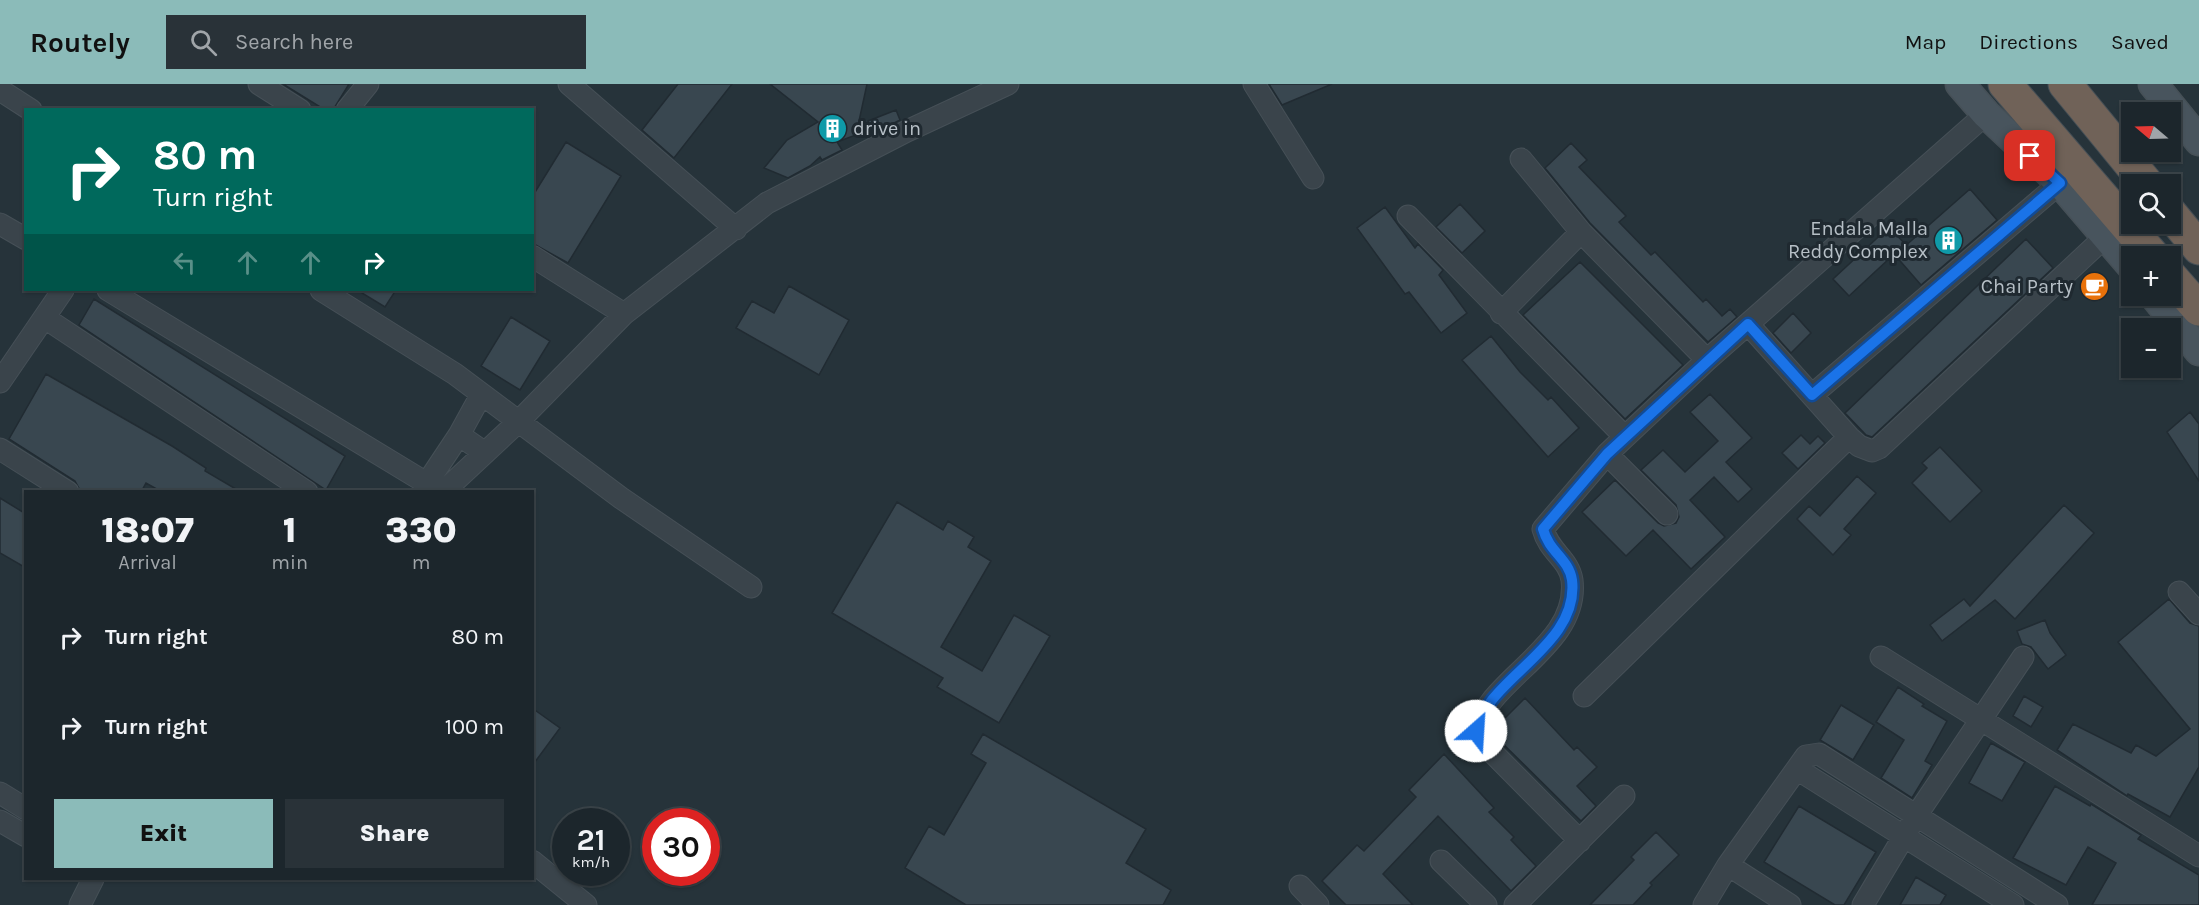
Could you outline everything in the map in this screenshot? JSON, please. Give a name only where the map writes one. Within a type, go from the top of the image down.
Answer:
[{"type":"highway","points":[[2005,84],[2145,246]]},
{"type":"highway","points":[[2065,84],[2139,174]]},
{"type":"highway","points":[[2181,226],[2199,248]]},
{"type":"highway","points":[[2181,289],[2199,309]]},
{"type":"main road","points":[[1960,84],[1986,114],[2060,183],[2121,254]]},
{"type":"main road","points":[[2164,88],[2199,141]]},
{"type":"main road","points":[[2162,306],[2199,351]]},
{"type":"street","points":[[259,84],[297,108]]},
{"type":"street","points":[[349,108],[368,84]]},
{"type":"street","points":[[569,84],[736,229]]},
{"type":"street","points":[[445,490],[518,423],[624,314],[767,203],[907,131],[1008,84]]},
{"type":"street","points":[[1254,84],[1313,178]]},
{"type":"street","points":[[0,90],[28,108]]},
{"type":"street","points":[[1580,841],[1483,743],[1476,731],[1479,716],[1539,654],[1567,616],[1574,599],[1572,577],[1565,562],[1547,543],[1543,529],[1607,454],[1707,360],[1986,114]]},
{"type":"street","points":[[1521,159],[1581,232],[1707,360]]},
{"type":"street","points":[[1812,395],[2060,183]]},
{"type":"street","points":[[1408,216],[1625,437]]},
{"type":"street","points":[[0,224],[24,238]]},
{"type":"street","points":[[1501,313],[1581,232]]},
{"type":"street","points":[[1748,324],[1849,437],[1867,450],[1879,448],[2106,236]]},
{"type":"street","points":[[534,257],[624,314]]},
{"type":"street","points":[[0,382],[62,291]]},
{"type":"street","points":[[110,291],[423,481],[431,477],[459,435],[481,395]]},
{"type":"street","points":[[323,291],[445,368],[518,423],[751,587]]},
{"type":"street","points":[[45,318],[304,490]]},
{"type":"street","points":[[459,435],[485,453]]},
{"type":"street","points":[[1584,696],[1849,437]]},
{"type":"street","points":[[0,449],[65,490]]},
{"type":"street","points":[[1607,454],[1666,514]]},
{"type":"street","points":[[2179,592],[2199,614]]},
{"type":"street","points":[[1881,657],[2199,855]]},
{"type":"street","points":[[1863,905],[1916,816],[2023,657]]},
{"type":"street","points":[[1704,905],[1728,865],[1806,756],[1812,753],[1819,754],[2058,905]]},
{"type":"street","points":[[1797,769],[2013,905]]},
{"type":"street","points":[[0,793],[24,808]]},
{"type":"street","points":[[1515,905],[1624,796]]},
{"type":"street","points":[[0,821],[24,836]]},
{"type":"street","points":[[1441,861],[1486,905]]},
{"type":"street","points":[[534,863],[586,905]]},
{"type":"street","points":[[1728,865],[1790,905]]},
{"type":"street","points":[[80,905],[92,880]]},
{"type":"street","points":[[1300,886],[1318,905]]},
{"type":"building","points":[[283,84],[349,84],[334,108],[322,108]]},
{"type":"building","points":[[678,84],[732,84],[674,158],[642,130]]},
{"type":"building","name":"drive in","points":[[770,84],[867,84],[856,135],[837,142],[842,150],[822,160],[820,157],[810,166],[788,178],[764,168],[787,140],[818,122]]},
{"type":"building","points":[[1269,84],[1332,84],[1282,105]]},
{"type":"building","points":[[896,110],[900,120],[873,134],[868,121]]},
{"type":"building","points":[[566,142],[621,176],[568,263],[534,244],[534,194]]},
{"type":"building","points":[[1571,143],[1587,160],[1579,167],[1626,216],[1619,222],[1651,255],[1655,252],[1703,302],[1706,299],[1722,316],[1730,309],[1737,317],[1708,342],[1590,223],[1545,168]]},
{"type":"building","name":"Endala Malla Reddy Complex","points":[[1970,189],[1997,220],[1921,285],[1895,255]]},
{"type":"building","points":[[1460,204],[1485,231],[1462,253],[1436,227]]},
{"type":"building","points":[[1385,207],[1415,248],[1418,244],[1443,270],[1439,275],[1467,313],[1441,333],[1409,292],[1405,294],[1357,228]]},
{"type":"building","points":[[1889,227],[1905,244],[1849,296],[1833,279]]},
{"type":"building","points":[[2026,239],[2053,268],[1872,437],[1866,435],[1845,413]]},
{"type":"building","points":[[1580,262],[1683,365],[1625,419],[1523,315]]},
{"type":"building","points":[[789,286],[849,320],[819,375],[736,328],[752,301],[774,313]]},
{"type":"building","points":[[359,291],[395,291],[385,307]]},
{"type":"building","points":[[94,299],[345,456],[326,490],[79,325]]},
{"type":"building","points":[[1793,313],[1811,333],[1791,353],[1773,333]]},
{"type":"building","points":[[511,317],[550,341],[520,390],[481,366]]},
{"type":"building","points":[[1491,336],[1520,372],[1548,400],[1551,397],[1579,428],[1548,457],[1462,360]]},
{"type":"building","points":[[46,374],[172,446],[206,468],[205,471],[238,490],[158,490],[146,483],[142,490],[80,490],[75,481],[9,439]]},
{"type":"building","points":[[1710,394],[1752,438],[1726,462],[1752,489],[1738,502],[1714,477],[1690,500],[1725,537],[1691,569],[1653,530],[1626,556],[1582,512],[1615,480],[1658,523],[1664,526],[1676,523],[1679,517],[1676,505],[1641,470],[1663,450],[1685,472],[1718,441],[1690,412]]},
{"type":"building","points":[[2190,412],[2199,424],[2199,481],[2167,432]]},
{"type":"building","points":[[1801,435],[1810,444],[1818,436],[1825,443],[1798,469],[1782,453]]},
{"type":"building","points":[[1940,447],[1982,491],[1950,522],[1912,483],[1927,468],[1922,463]]},
{"type":"building","points":[[1857,476],[1876,493],[1844,529],[1851,535],[1833,555],[1797,519],[1809,506],[1820,516]]},
{"type":"building","points":[[0,498],[24,513],[24,567],[0,553]]},
{"type":"building","points":[[897,502],[943,530],[948,521],[974,537],[968,547],[991,561],[941,647],[982,671],[1014,615],[1050,636],[999,723],[937,687],[943,678],[832,613]]},
{"type":"building","points":[[2064,505],[2094,533],[2015,619],[1995,600],[1942,641],[1930,625],[1964,599],[1970,606]]},
{"type":"building","points":[[2169,599],[2190,623],[2199,626],[2199,767],[2170,817],[2128,794],[2127,796],[2057,750],[2073,724],[2131,753],[2136,745],[2156,756],[2190,729],[2118,642]]},
{"type":"building","points":[[2045,620],[2050,633],[2066,655],[2048,669],[2031,647],[2022,644],[2017,631]]},
{"type":"building","points":[[1898,687],[1924,704],[1922,706],[1947,721],[1925,761],[1932,765],[1912,798],[1881,778],[1904,740],[1876,722]]},
{"type":"building","points":[[2024,696],[2043,707],[2031,727],[2013,716]]},
{"type":"building","points":[[1525,698],[1574,750],[1577,747],[1597,767],[1577,786],[1596,806],[1581,821],[1491,732]]},
{"type":"building","points":[[1841,705],[1874,725],[1853,760],[1820,740]]},
{"type":"building","points":[[534,709],[560,728],[534,763]]},
{"type":"building","points":[[983,734],[1146,829],[1126,863],[1171,890],[1163,905],[966,905],[905,868],[929,826],[944,835],[986,763],[971,754]]},
{"type":"building","points":[[1991,743],[2025,762],[2002,801],[1969,783]]},
{"type":"building","points":[[1444,754],[1494,808],[1489,812],[1514,837],[1511,840],[1536,866],[1511,891],[1438,816],[1383,874],[1413,905],[1346,905],[1322,881],[1357,845],[1364,851],[1416,797],[1409,790]]},
{"type":"building","points":[[2055,786],[2090,806],[2091,804],[2141,835],[2138,839],[2199,875],[2199,905],[2092,905],[2116,863],[2088,847],[2066,885],[2013,858]]},
{"type":"building","points":[[1799,806],[1876,852],[1844,905],[1835,905],[1764,862]]},
{"type":"building","points":[[1656,832],[1679,855],[1650,883],[1652,885],[1633,905],[1590,905],[1634,860],[1631,857]]},
{"type":"building","points":[[1916,877],[1946,895],[1940,905],[1900,905]]},
{"type":"place","name":"drive in","points":[[832,128]]},
{"type":"place","name":"Endala Malla Reddy Complex","points":[[1949,240]]},
{"type":"place","name":"Chai Party","points":[[2094,286]]},
{"type":"route","points":[[1476,731],[1479,716],[1539,654],[1567,616],[1574,599],[1572,577],[1565,562],[1547,543],[1543,529],[1550,518],[1607,454],[1748,324],[1812,395],[2060,183],[2030,156]]}]
